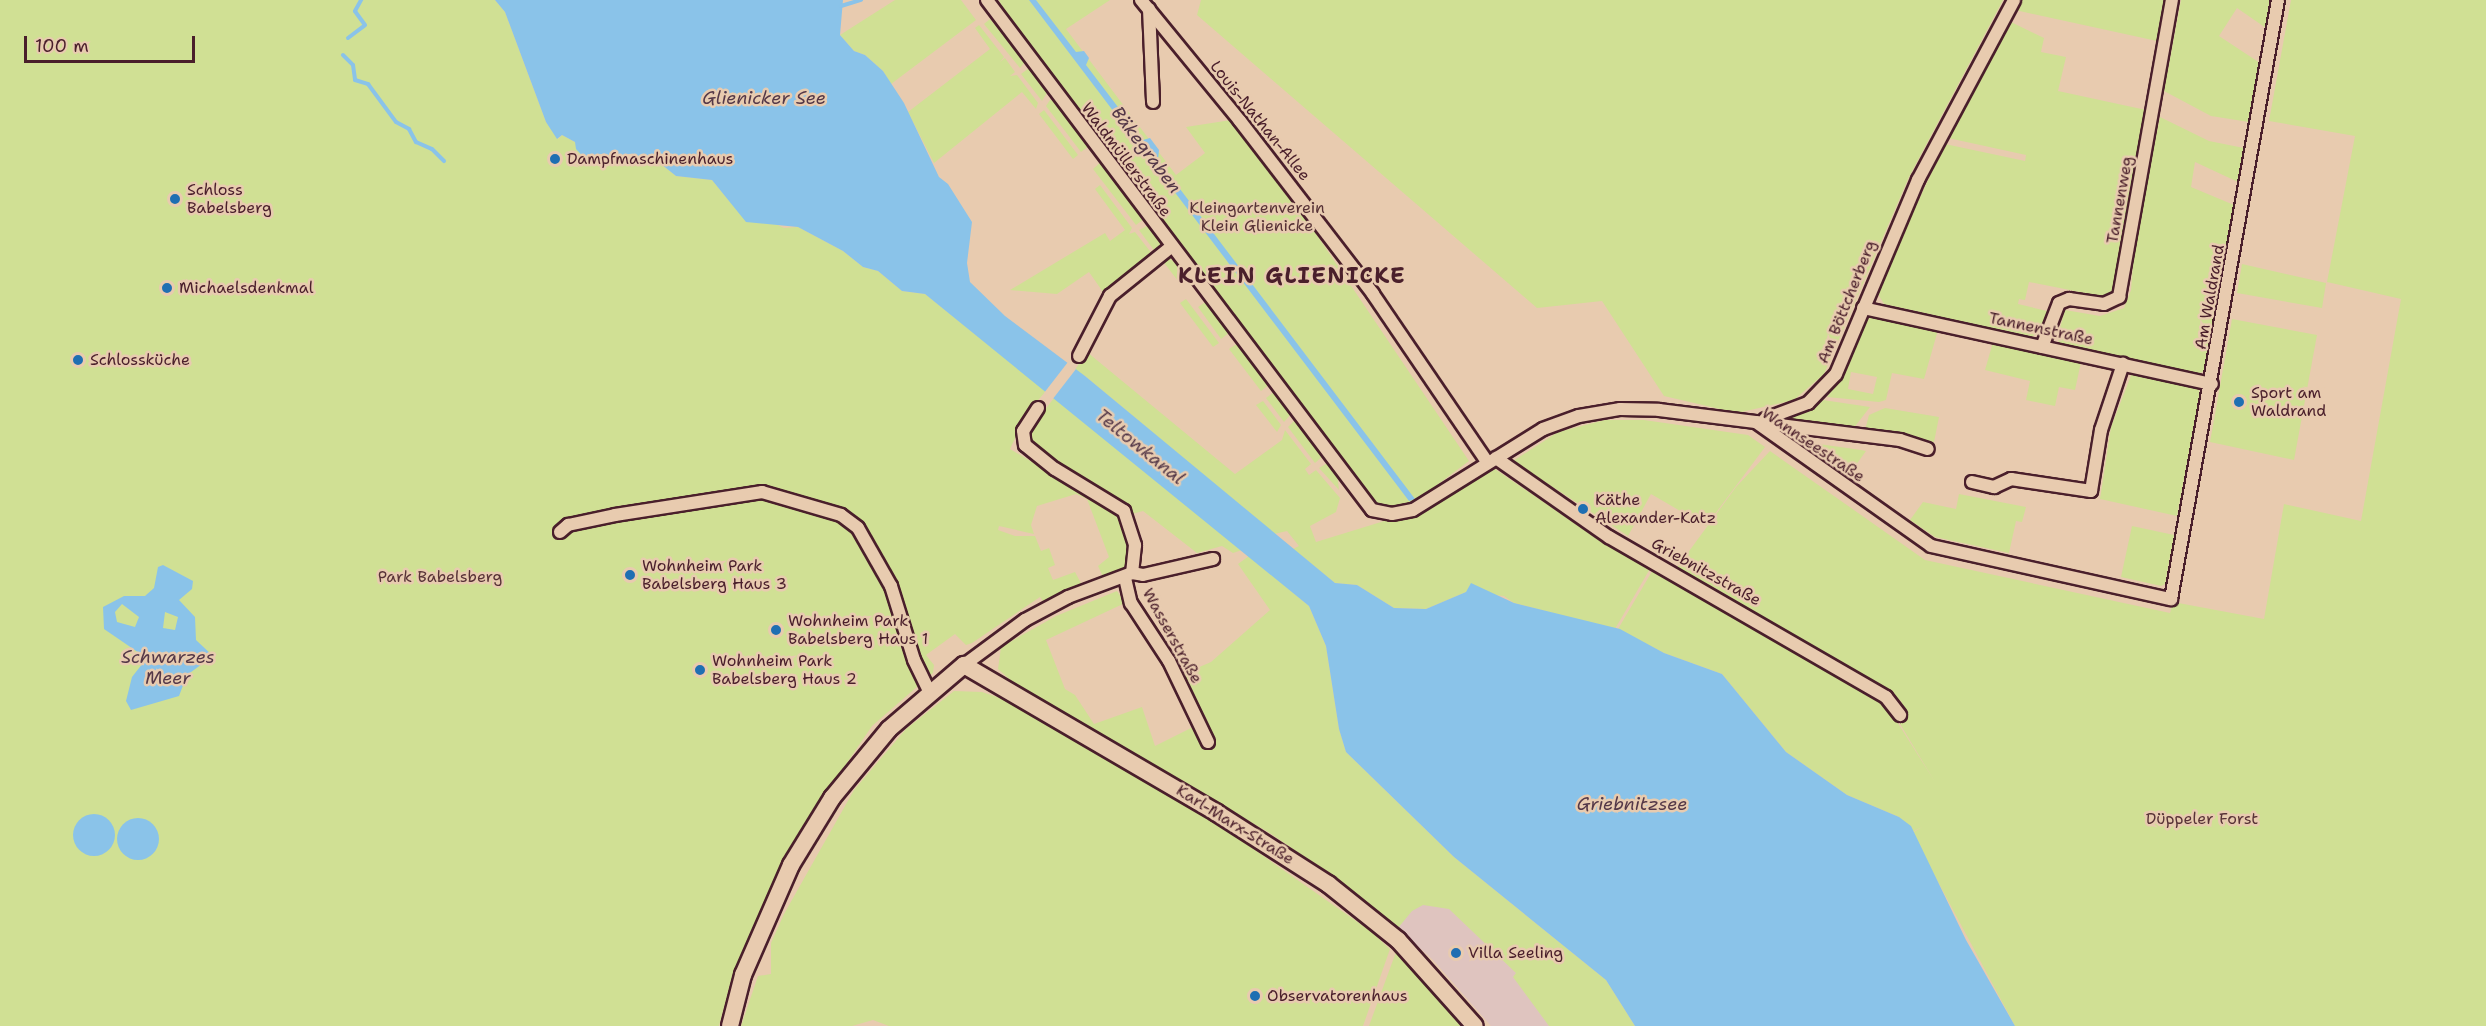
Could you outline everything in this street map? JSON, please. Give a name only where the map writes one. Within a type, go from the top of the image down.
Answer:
[{"type":"street","name":"Waldmüllerstraße","points":[[987,0],[1171,247],[1372,510]]},
{"type":"street","name":"Am Böttcherberg","points":[[1755,421],[1797,410],[1824,390],[1836,374],[1918,180],[2014,0]]},
{"type":"street","name":"Tannenweg","points":[[2042,347],[2059,303],[2069,299],[2104,304],[2119,297],[2172,0]]},
{"type":"street","name":"Am Waldrand","points":[[2171,599],[2212,384],[2278,0]]},
{"type":"street","name":"Louis-Nathan-Allee","points":[[1145,4],[1153,102]]},
{"type":"street","name":"Louis-Nathan-Allee","points":[[1145,4],[1373,294],[1492,460]]},
{"type":"street","points":[[1079,356],[1110,296],[1171,247]]},
{"type":"street","name":"Tannenstraße","points":[[1863,308],[2212,384]]},
{"type":"street","points":[[1972,482],[1994,487],[2011,479],[2091,491],[2101,430],[2123,364]]},
{"type":"street","points":[[1038,408],[1023,431],[1025,445],[1055,469],[1124,511],[1135,545],[1128,576]]},
{"type":"street","name":"Wannseestraße","points":[[1372,510],[1392,514],[1413,510],[1543,429],[1599,411],[1647,409],[1755,421],[1931,546],[2171,599]]},
{"type":"street","points":[[1755,421],[1900,440],[1928,449]]},
{"type":"street","name":"Griebnitzstraße","points":[[1492,460],[1609,537],[1886,697],[1900,715]]},
{"type":"street","points":[[560,532],[568,525],[762,492],[818,505],[841,514],[858,528],[891,586],[901,621],[930,693]]},
{"type":"street","points":[[729,1026],[743,975],[791,865],[832,798],[867,754],[930,693],[964,665],[1045,608],[1128,576],[1143,575],[1213,559]]},
{"type":"street","name":"Wasserstraße","points":[[1128,576],[1131,603],[1169,661],[1208,742]]},
{"type":"street","name":"Karl-Marx-Straße","points":[[964,665],[1217,813],[1328,884],[1398,940],[1474,1026]]},
{"type":"shaded area","points":[[1420,869],[1565,1026],[1491,1026],[1433,960],[1378,911]]},
{"type":"green space","name":"Park Babelsberg","points":[[0,0],[495,0],[505,12],[546,122],[558,139],[562,135],[575,142],[590,164],[621,156],[656,160],[676,176],[712,180],[730,202],[784,228],[798,227],[843,251],[863,267],[878,271],[902,291],[925,294],[1046,391],[1027,413],[1010,449],[1118,512],[1128,536],[1131,565],[1105,581],[1098,566],[1109,557],[1087,499],[1076,494],[1037,506],[1031,525],[1034,534],[999,526],[998,530],[1015,536],[1035,536],[1041,551],[1049,548],[1055,565],[1048,568],[1053,580],[1075,572],[1083,587],[1046,605],[1040,597],[972,643],[966,645],[955,634],[926,655],[934,665],[933,673],[872,726],[794,841],[731,981],[719,1026],[0,1026]]},
{"type":"green space","points":[[895,0],[961,0],[976,20],[891,84],[883,71],[865,55],[854,51],[840,35]]},
{"type":"green space","name":"Kleingartenverein Klein Glienicke","points":[[999,0],[1110,0],[1066,29],[1176,175],[1205,153],[1186,127],[1231,120],[1294,201],[1469,461],[1421,497],[1423,501],[1393,509],[1375,504],[1006,16]]},
{"type":"green space","points":[[1201,0],[2003,0],[1909,177],[1824,374],[1794,400],[1737,413],[1664,396],[1602,301],[1537,308],[1197,15]]},
{"type":"green space","points":[[2019,0],[2166,0],[2157,41],[2015,10]]},
{"type":"green space","points":[[2181,0],[2271,0],[2266,28],[2237,8],[2219,36],[2260,63],[2249,122],[2211,116],[2164,91]]},
{"type":"green space","name":"Düppeler Forst","points":[[2291,0],[2486,0],[2486,1026],[2015,1026],[1912,833],[1922,827],[1912,832],[1899,817],[1847,795],[1786,752],[1722,674],[1664,653],[1618,629],[1654,568],[1884,701],[1935,782],[1900,724],[1905,712],[1901,701],[1717,589],[1676,569],[1736,487],[1770,451],[1925,560],[2170,613],[2173,602],[2264,619],[2284,504],[2361,521],[2401,299],[2327,282],[2355,136],[2269,121]]},
{"type":"green space","points":[[990,19],[1025,62],[1020,68],[984,24]]},
{"type":"green space","points":[[2009,21],[2044,38],[2041,52],[2066,57],[2058,91],[2146,110],[2113,292],[2105,297],[2029,282],[2025,300],[2019,299],[2018,304],[2047,311],[2038,334],[2030,337],[1884,304],[1876,291],[1945,144],[2025,161],[2026,155],[1948,138]]},
{"type":"green space","points":[[979,25],[1004,57],[1000,62],[1005,58],[1015,72],[1010,76],[1017,75],[1038,103],[1036,109],[1022,92],[934,163],[908,112],[990,49],[975,28]]},
{"type":"green space","points":[[1029,68],[1048,91],[1042,101],[1021,74]]},
{"type":"green space","points":[[1050,100],[1055,101],[1089,146],[1081,152],[1046,106]]},
{"type":"green space","points":[[1044,110],[1078,155],[1073,159],[1039,114]]},
{"type":"green space","points":[[2160,117],[2209,141],[2244,148],[2238,182],[2195,162],[2191,187],[2234,205],[2204,371],[2198,374],[2060,344],[2057,338],[2065,310],[2100,316],[2124,308],[2131,290],[2135,237]]},
{"type":"green space","points":[[1101,162],[1144,219],[1136,225],[1093,169]]},
{"type":"green space","points":[[1100,185],[1132,228],[1129,234],[1135,232],[1153,255],[1103,292],[1089,272],[1057,294],[1010,290],[1105,233],[1110,241],[1125,230],[1095,189]]},
{"type":"green space","points":[[1149,225],[1164,245],[1156,253],[1139,230]]},
{"type":"green space","points":[[1169,257],[1188,277],[1181,285],[1162,260]]},
{"type":"green space","points":[[2242,264],[2326,283],[2322,308],[2237,293]]},
{"type":"green space","points":[[1186,299],[1219,343],[1213,347],[1180,303]]},
{"type":"green space","points":[[1207,301],[1230,332],[1221,339],[1198,307]]},
{"type":"green space","points":[[1872,315],[1938,330],[1924,379],[1892,373],[1886,400],[1879,402],[1827,397],[1844,372],[1864,320]],"holes":[[[1851,372],[1877,377],[1873,394],[1848,389]]]},
{"type":"green space","points":[[2232,319],[2317,335],[2294,460],[2210,442]]},
{"type":"green space","points":[[1993,342],[2081,362],[2075,390],[2059,387],[2055,406],[2026,400],[2030,381],[1985,370]]},
{"type":"green space","points":[[1238,343],[1270,384],[1261,391],[1229,349]]},
{"type":"green space","points":[[1087,352],[1235,474],[1282,440],[1285,430],[1311,464],[1305,469],[1309,475],[1316,470],[1340,498],[1336,512],[1310,526],[1316,542],[1394,518],[1415,516],[1495,469],[1593,536],[1651,567],[1615,629],[1514,603],[1504,596],[1466,592],[1426,609],[1394,608],[1357,585],[1335,583],[1293,549],[1299,546],[1287,531],[1274,534],[1085,376],[1077,374],[1074,371]]},
{"type":"green space","points":[[2132,373],[2197,387],[2200,393],[2177,516],[2100,499],[2111,427]]},
{"type":"green space","points":[[1274,392],[1292,413],[1284,422],[1266,398]]},
{"type":"green space","points":[[1054,398],[1242,550],[1233,553],[1222,546],[1197,553],[1143,511],[1132,514],[1115,497],[1059,466],[1029,437],[1033,425]]},
{"type":"green space","points":[[1823,400],[1870,407],[1853,429],[1781,420],[1802,414]]},
{"type":"green space","points":[[1263,401],[1281,425],[1277,432],[1256,405]]},
{"type":"green space","points":[[1885,408],[1939,417],[1934,442],[1865,430],[1869,415]]},
{"type":"green space","points":[[1295,420],[1324,455],[1315,463],[1288,427]]},
{"type":"green space","points":[[1605,420],[1644,420],[1748,435],[1765,447],[1706,526],[1651,494],[1628,536],[1513,461],[1558,432]]},
{"type":"green space","points":[[1805,442],[1866,451],[1848,476],[1805,446]]},
{"type":"green space","points":[[1329,462],[1337,474],[1339,490],[1319,468]]},
{"type":"green space","points":[[1959,494],[2026,507],[2022,522],[2016,521],[2009,553],[1935,537],[1910,520],[1923,502],[1956,509]]},
{"type":"green space","points":[[2132,526],[2174,535],[2165,584],[2161,586],[2121,577]]},
{"type":"green space","points":[[1249,556],[1309,606],[1326,646],[1339,729],[1346,752],[1454,857],[1606,980],[1635,1026],[1549,1026],[1513,977],[1516,973],[1449,909],[1423,905],[1412,911],[1398,928],[1344,884],[1268,832],[1016,685],[998,669],[1001,647],[1056,616],[1117,591],[1125,603],[1046,640],[1065,689],[1075,695],[1094,724],[1142,707],[1155,746],[1207,720],[1183,674],[1211,662],[1270,610],[1238,564]]},
{"type":"green space","points":[[954,691],[982,692],[1000,698],[1209,818],[1369,930],[1390,949],[1363,1026],[889,1026],[873,1020],[852,1026],[741,1026],[758,976],[771,974],[771,943],[784,914],[854,790],[906,729]]},
{"type":"green space","points":[[1396,952],[1430,986],[1464,1026],[1369,1026]]},
{"type":"water","name":"Griebnitzsee","points":[[495,0],[843,0],[840,35],[854,51],[865,55],[883,71],[904,103],[939,177],[948,184],[972,222],[967,263],[970,282],[1005,316],[1085,376],[1335,583],[1357,585],[1394,608],[1426,609],[1466,592],[1471,583],[1514,603],[1620,629],[1664,653],[1722,674],[1786,752],[1847,795],[1899,817],[1911,826],[1966,940],[2015,1026],[1635,1026],[1606,980],[1454,857],[1346,752],[1339,729],[1326,646],[1309,606],[925,294],[902,291],[878,271],[863,267],[843,251],[798,227],[746,222],[712,180],[676,176],[656,160],[621,156],[590,164],[576,149],[575,142],[562,135],[557,139],[546,122],[505,12]]},
{"type":"water","name":"Bäkegraben","points":[[1029,0],[1036,0],[1076,52],[1084,51],[1089,58],[1086,65],[1143,140],[1150,138],[1159,150],[1158,160],[1415,499],[1409,501]]},
{"type":"water","name":"Schwarzes Meer","points":[[163,565],[193,581],[192,589],[179,600],[195,617],[196,640],[213,656],[187,675],[179,696],[131,710],[126,701],[132,677],[143,663],[142,655],[104,629],[103,607],[124,596],[145,596],[154,588],[158,567]],"holes":[[[122,604],[139,617],[135,627],[117,622],[115,612]],[[165,612],[178,617],[175,630],[163,628]]]},
{"type":"water","points":[[94,814],[109,820],[115,835],[109,850],[94,856],[79,850],[73,835],[79,820]]},
{"type":"water","points":[[138,818],[153,824],[159,839],[153,854],[138,860],[123,854],[117,839],[123,824]]},
{"type":"pier","points":[[1068,362],[1076,369],[1052,400],[1044,393]]},
{"type":"waterway","points":[[348,38],[365,25],[355,11],[361,0]]},
{"type":"waterway","name":"Bäkegraben","points":[[841,6],[861,0]]},
{"type":"waterway","points":[[343,55],[353,65],[355,80],[368,84],[396,122],[409,129],[416,142],[432,149],[444,161]]},
{"type":"place","name":"Dampfmaschinenhaus","points":[[555,159]]},
{"type":"place","name":"Schloss Babelsberg","points":[[175,199]]},
{"type":"place","name":"Michaelsdenkmal","points":[[167,288]]},
{"type":"place","name":"Schlossküche","points":[[78,360]]},
{"type":"place","name":"Sport am Waldrand","points":[[2239,402]]},
{"type":"place","name":"Käthe Alexander-Katz","points":[[1583,509]]},
{"type":"place","name":"Wohnheim Park Babelsberg Haus 3","points":[[630,575]]},
{"type":"place","name":"Wohnheim Park Babelsberg Haus 1","points":[[776,630]]},
{"type":"place","name":"Wohnheim Park Babelsberg Haus 2","points":[[700,670]]},
{"type":"place","name":"Villa Seeling","points":[[1456,953]]},
{"type":"place","name":"Observatorenhaus","points":[[1255,996]]},
{"type":"district","name":"KLEIN GLIENICKE","points":[[1292,276]]},
{"type":"water label","name":"Glienicker See","points":[[764,98]]},
{"type":"water label","name":"Teltowkanal","points":[[1140,447]]}]
